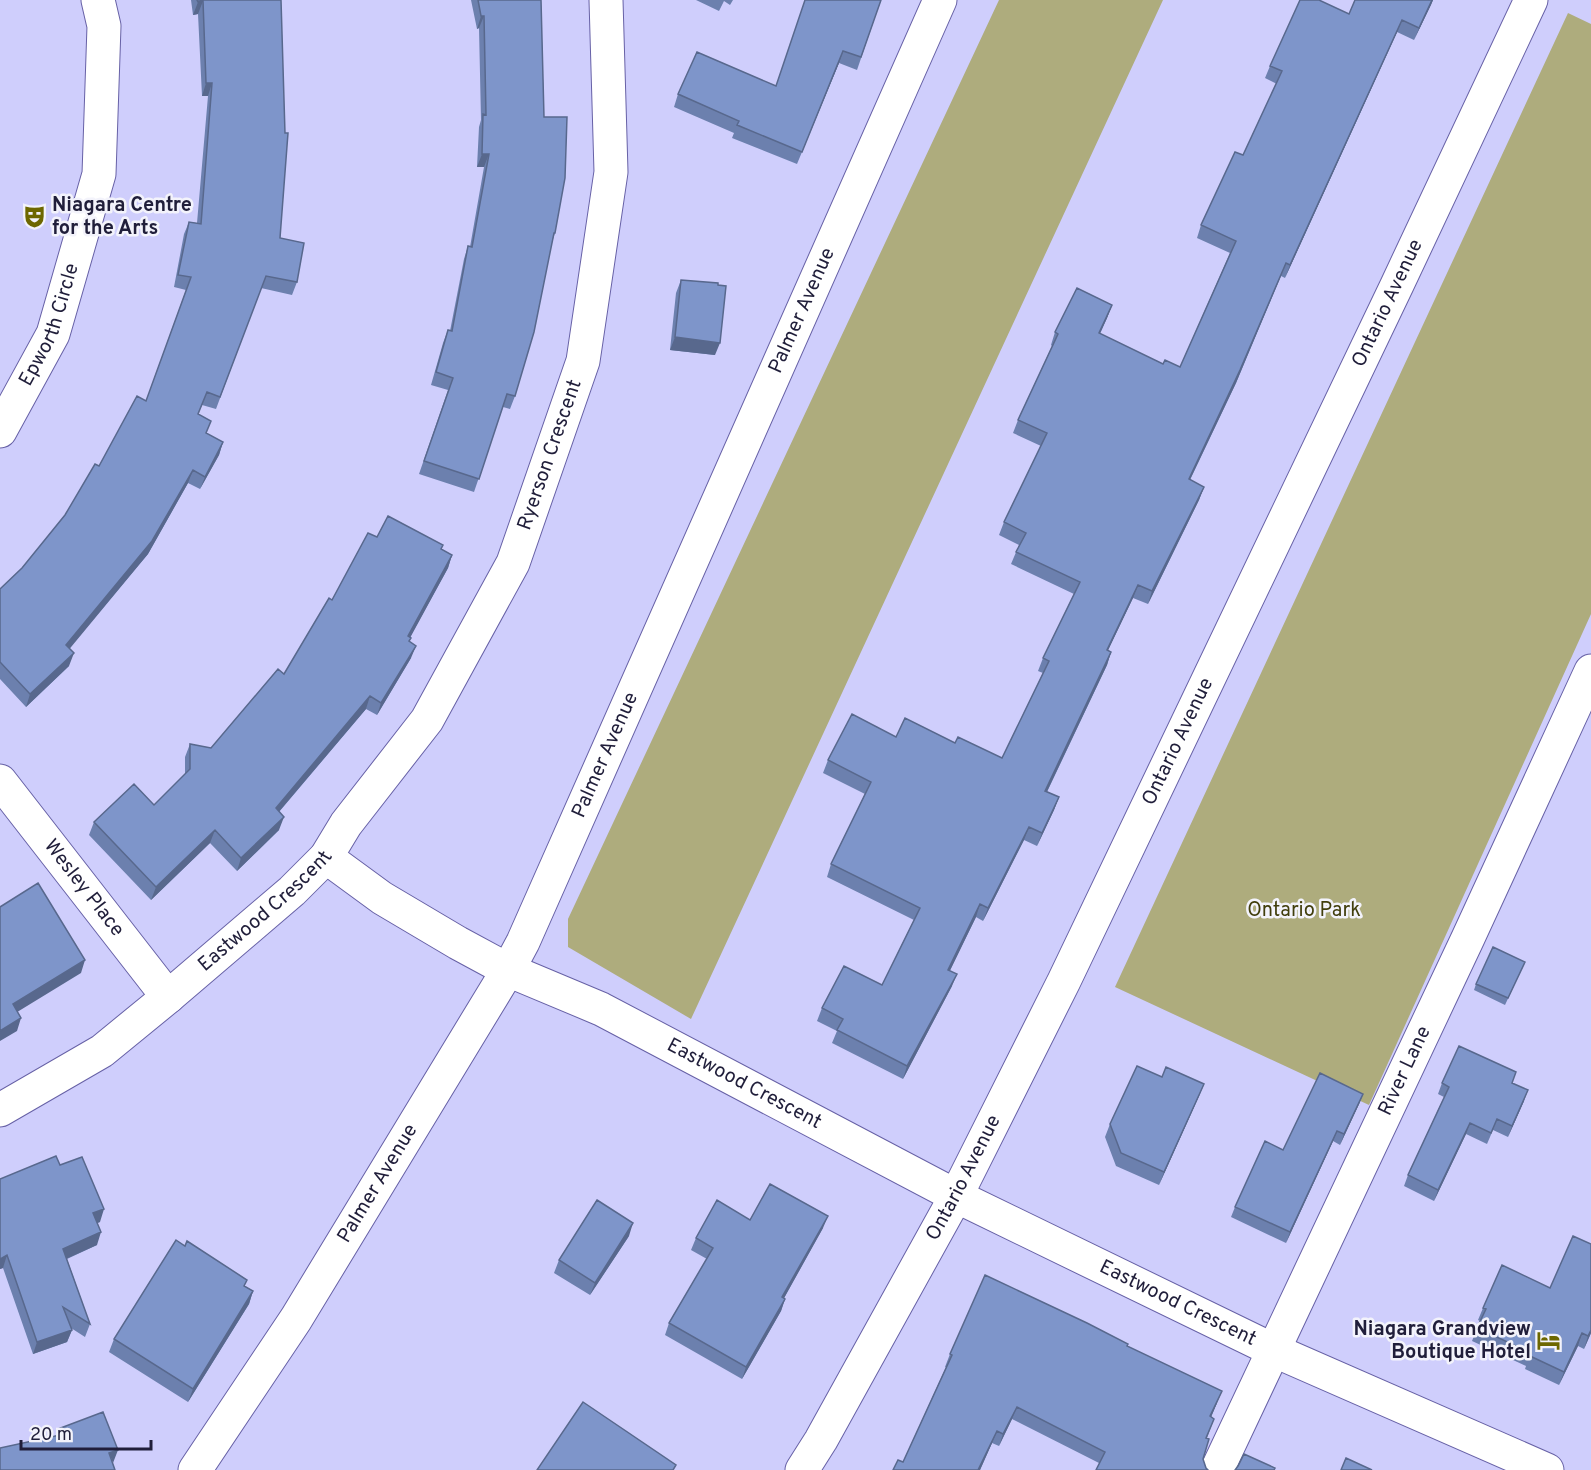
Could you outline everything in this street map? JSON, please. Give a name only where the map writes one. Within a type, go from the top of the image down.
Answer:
[{"type":"street","name":"Epworth Circle","points":[[0,431],[52,334],[99,174],[104,26],[98,0]]},
{"type":"street","name":"Ryerson Crescent","points":[[326,857],[346,824],[428,720],[513,563],[583,361],[611,172],[606,0]]},
{"type":"street","name":"Palmer Avenue","points":[[195,1470],[296,1319],[523,942],[940,0]]},
{"type":"street","name":"Ontario Avenue","points":[[802,1470],[821,1440],[956,1196],[1069,970],[1531,0]]},
{"type":"street","name":"River Lane","points":[[1217,1470],[1464,948],[1591,671]]},
{"type":"street","name":"Wesley Place","points":[[0,781],[168,997]]},
{"type":"street","name":"Eastwood Crescent","points":[[0,1110],[102,1051],[292,891],[326,857],[382,898],[508,970],[600,1009],[956,1196],[1274,1350],[1547,1470]]},
{"type":"green space","points":[[999,0],[1163,0],[691,1019],[568,947],[568,919]]},
{"type":"green space","name":"Ontario Park","points":[[1568,13],[1591,24],[1591,614],[1369,1105],[1115,987]]},
{"type":"building","points":[[197,0],[281,0],[285,133],[288,133],[280,238],[304,243],[297,282],[266,276],[220,397],[207,392],[198,414],[211,421],[206,433],[223,442],[205,477],[193,470],[152,541],[66,645],[74,653],[30,694],[0,662],[0,589],[22,568],[65,515],[95,464],[99,466],[137,396],[146,401],[191,277],[178,275],[189,222],[201,224],[212,83],[206,83],[203,1],[198,2]]},
{"type":"building","points":[[478,0],[541,0],[544,117],[567,117],[565,178],[534,332],[515,396],[507,394],[479,479],[424,461],[453,378],[436,372],[448,330],[452,331],[468,246],[472,247],[489,154],[482,154],[483,114],[486,115],[484,16],[481,16]]},
{"type":"building","points":[[805,0],[881,0],[861,57],[843,51],[802,152],[737,125],[739,121],[678,94],[697,52],[776,86]]},
{"type":"building","points":[[1300,0],[1319,0],[1349,14],[1355,0],[1432,0],[1419,28],[1402,20],[1290,265],[1286,263],[1240,370],[1189,479],[1204,487],[1152,591],[1138,585],[1107,650],[1111,652],[1045,791],[1059,797],[1042,833],[1029,827],[988,908],[980,904],[948,970],[957,974],[907,1066],[837,1030],[843,1019],[822,1008],[844,966],[882,985],[920,908],[831,864],[871,782],[828,760],[852,714],[896,737],[905,718],[955,743],[958,737],[1002,758],[1049,661],[1043,658],[1080,582],[1016,552],[1026,533],[1004,522],[1047,433],[1018,420],[1058,334],[1055,332],[1077,288],[1112,305],[1099,333],[1163,364],[1165,360],[1180,367],[1236,241],[1201,225],[1235,152],[1243,155],[1282,71],[1270,66]]},
{"type":"building","points":[[681,280],[718,283],[718,285],[726,286],[720,343],[675,337]]},
{"type":"building","points":[[388,516],[443,545],[441,549],[452,555],[408,636],[411,638],[409,641],[416,646],[381,703],[370,696],[276,808],[284,817],[241,858],[215,830],[156,887],[94,822],[134,784],[154,805],[190,769],[190,744],[211,748],[278,669],[284,674],[329,598],[332,600],[368,533],[377,537]]},
{"type":"building","points":[[38,883],[85,960],[13,1004],[21,1018],[0,1031],[0,907]]},
{"type":"building","points":[[1493,947],[1525,962],[1508,998],[1476,984]]},
{"type":"building","points":[[1459,1046],[1516,1072],[1512,1083],[1528,1090],[1512,1126],[1497,1119],[1491,1133],[1470,1123],[1438,1190],[1408,1175],[1449,1087],[1442,1083]]},
{"type":"building","points":[[1137,1066],[1162,1077],[1166,1067],[1204,1084],[1164,1172],[1121,1153],[1110,1124]]},
{"type":"building","points":[[1320,1073],[1363,1094],[1344,1134],[1337,1131],[1290,1232],[1235,1207],[1265,1141],[1283,1150]]},
{"type":"building","points":[[56,1156],[60,1165],[82,1157],[104,1209],[93,1213],[101,1232],[63,1249],[90,1324],[63,1307],[72,1330],[37,1342],[7,1255],[0,1259],[0,1179]]},
{"type":"building","points":[[770,1184],[828,1216],[782,1297],[785,1299],[746,1367],[669,1323],[713,1248],[696,1238],[717,1200],[750,1220]]},
{"type":"building","points":[[597,1200],[633,1223],[595,1283],[559,1260]]},
{"type":"building","points":[[1573,1236],[1591,1244],[1591,1330],[1588,1336],[1582,1333],[1564,1372],[1530,1356],[1531,1353],[1477,1328],[1502,1265],[1550,1288]]},
{"type":"building","points":[[176,1240],[185,1246],[187,1241],[247,1280],[244,1286],[253,1291],[193,1389],[114,1339]]},
{"type":"building","points":[[985,1275],[1222,1391],[1210,1416],[1214,1419],[1206,1438],[1209,1439],[1203,1459],[1208,1470],[1096,1470],[1105,1452],[1017,1407],[1003,1434],[997,1431],[978,1470],[893,1470],[898,1460],[903,1462],[952,1355],[950,1354]]},
{"type":"building","points":[[583,1402],[676,1465],[673,1470],[537,1470]]},
{"type":"building","points":[[103,1412],[118,1450],[109,1453],[115,1470],[0,1470],[0,1448],[60,1435],[58,1429]]},
{"type":"building","points":[[1244,1454],[1275,1468],[1274,1470],[1235,1470]]},
{"type":"building","points":[[1346,1458],[1372,1470],[1341,1470]]},
{"type":"place","name":"Niagara Centre for the Arts","points":[[34,217]]},
{"type":"place","name":"Niagara Grandview Boutique Hotel","points":[[1549,1341]]}]
